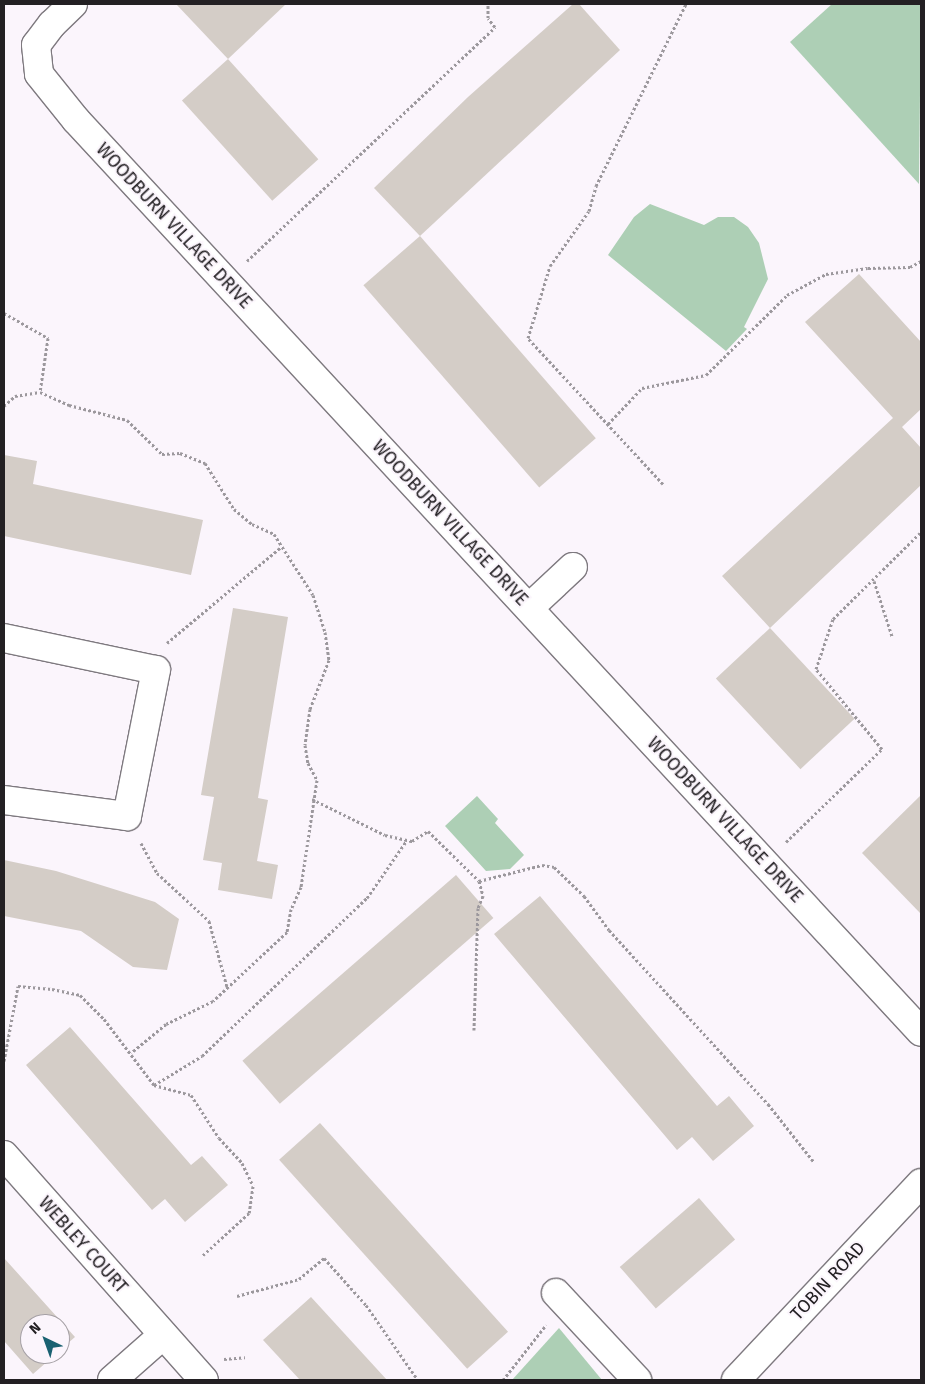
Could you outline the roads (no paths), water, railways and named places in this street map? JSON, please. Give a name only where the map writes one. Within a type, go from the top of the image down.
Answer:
[{"type":"street","name":"WOODBURN VILLAGE DRIVE","points":[[73,4],[52,24],[36,45],[39,74],[76,120],[921,1032]]},
{"type":"street","points":[[529,608],[573,567]]},
{"type":"street","points":[[4,638],[156,670],[127,816],[4,800]]},
{"type":"street","name":"WEBLEY COURT","points":[[4,1155],[204,1380]]},
{"type":"street","name":"TOBIN ROAD","points":[[736,1380],[919,1192]]},
{"type":"street","points":[[556,1293],[637,1380]]},
{"type":"street","points":[[112,1380],[163,1335]]}]
